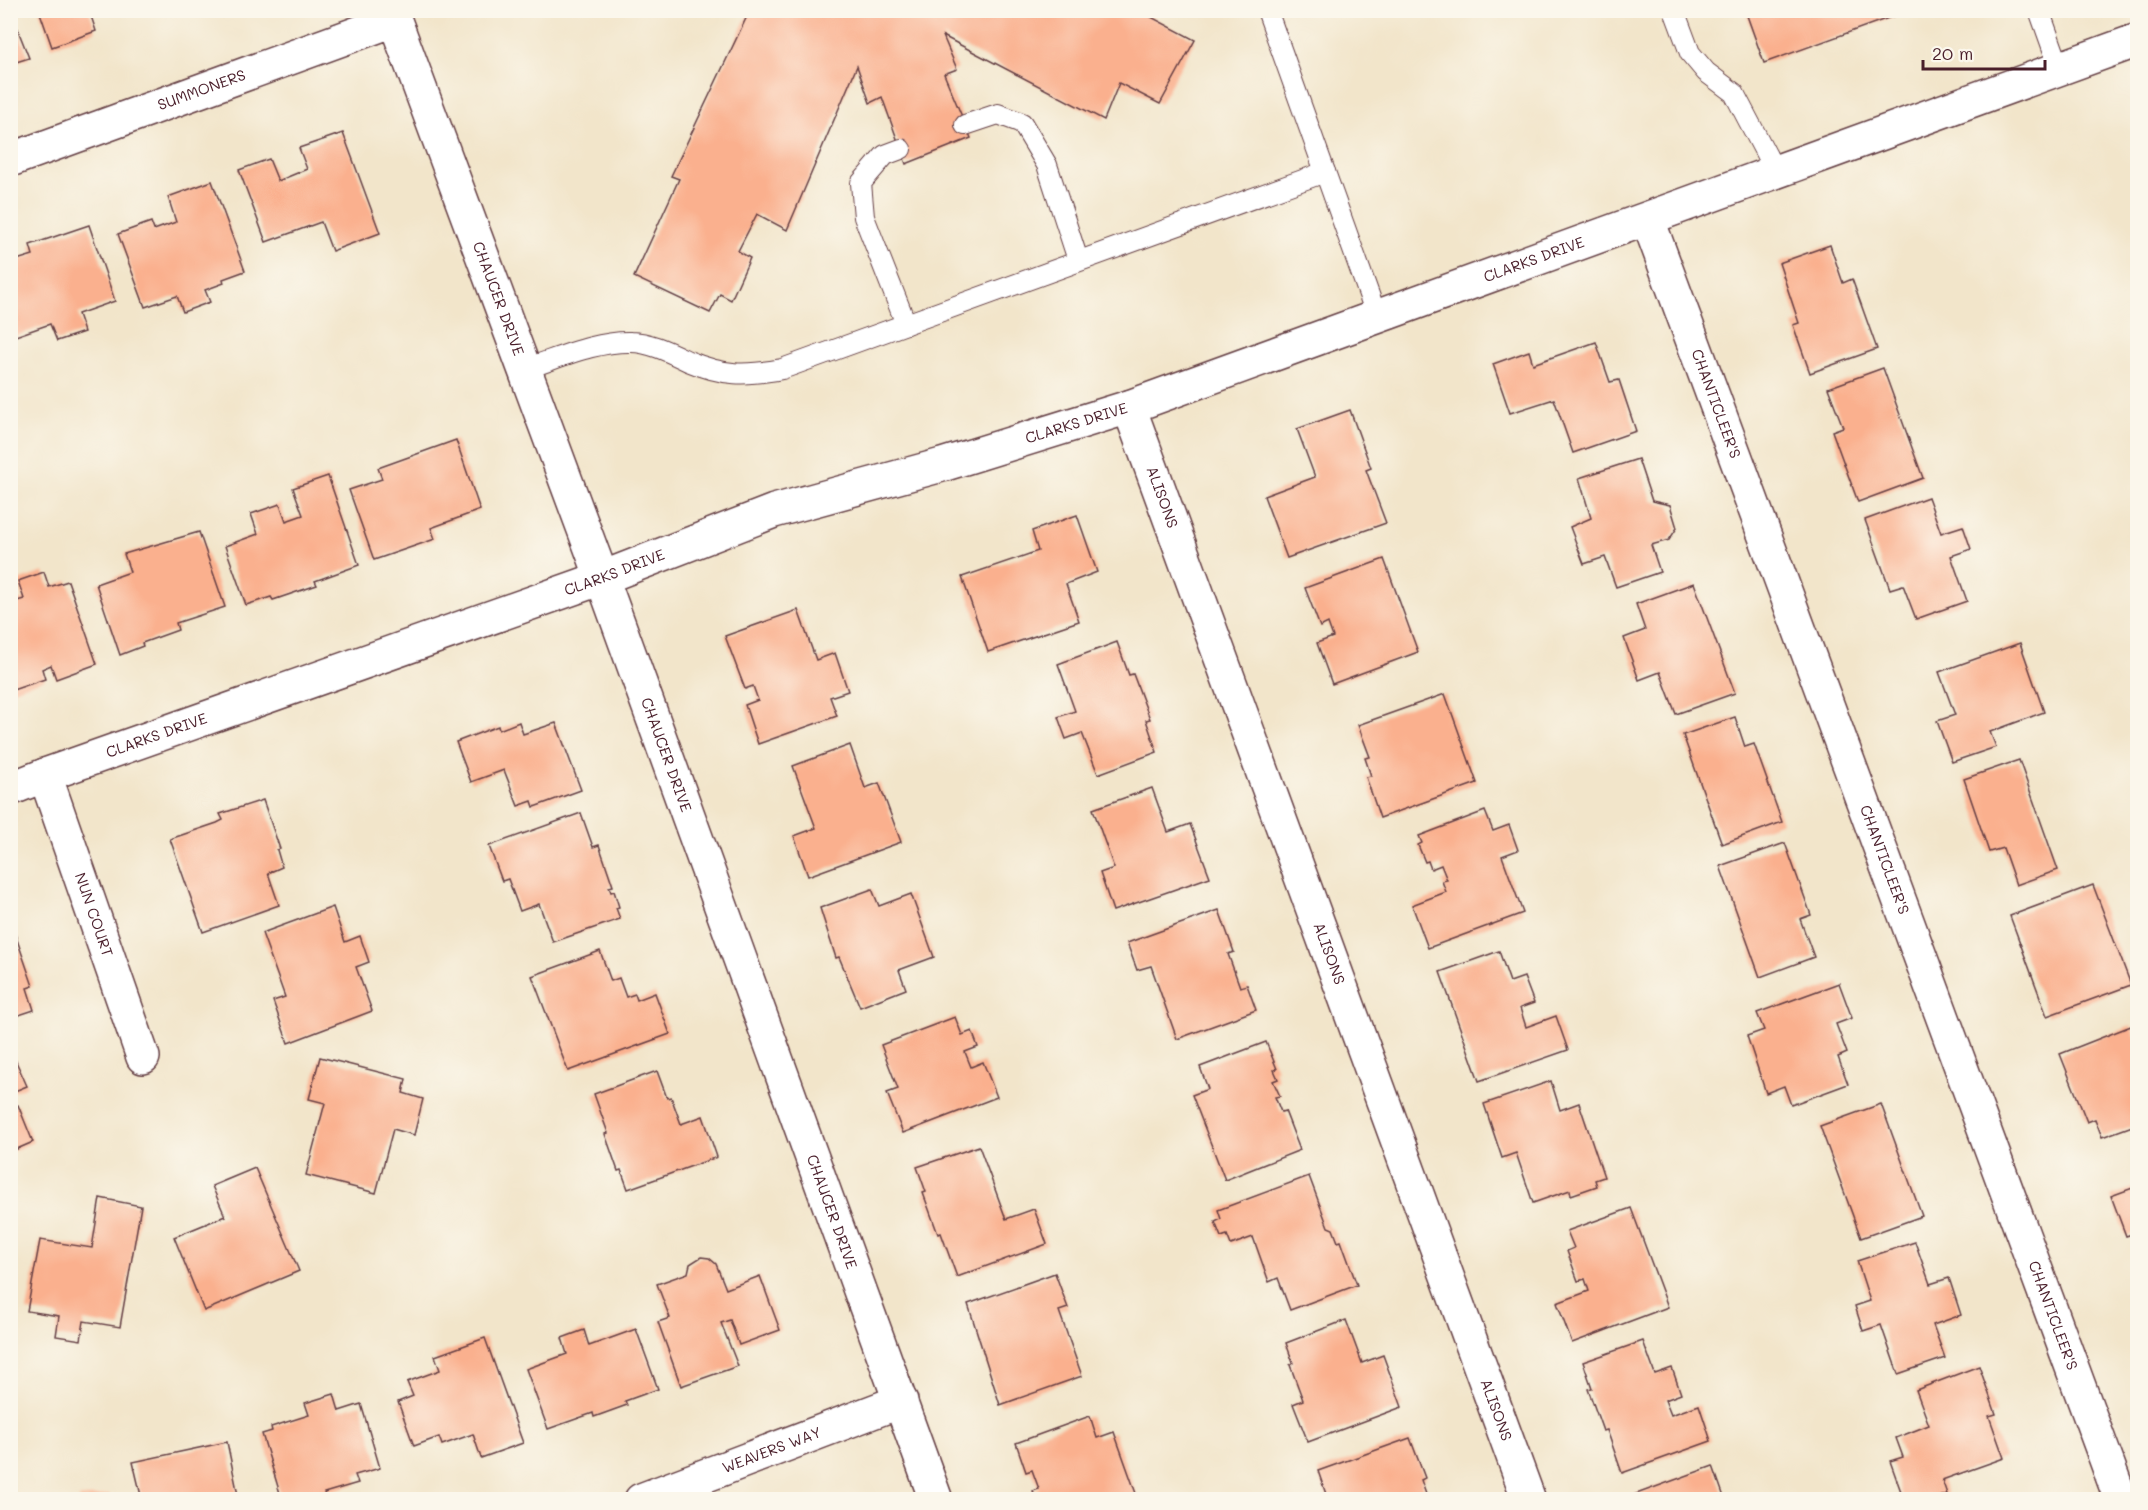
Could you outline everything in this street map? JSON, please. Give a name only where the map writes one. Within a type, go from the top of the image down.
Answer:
[{"type":"street","name":"SUMMONERS","points":[[10,160],[393,15]]},
{"type":"street","name":"CHAUCER DRIVE","points":[[393,15],[602,578],[936,1500]]},
{"type":"street","name":"CLARKS DRIVE","points":[[10,789],[45,774],[602,578],[774,511],[942,465],[1129,407],[2138,40]]},
{"type":"street","name":"CHANTICLEER'S","points":[[1648,220],[2121,1500]]},
{"type":"street","name":"ALISONS","points":[[1129,407],[1530,1500]]},
{"type":"street","name":"NUN COURT","points":[[45,774],[143,1057]]},
{"type":"street","name":"WEAVERS WAY","points":[[641,1500],[901,1401]]},
{"type":"lane","points":[[1267,10],[1377,317]]},
{"type":"lane","points":[[1674,10],[1690,53],[1706,72],[1734,93],[1776,173]]},
{"type":"lane","points":[[2039,10],[2060,69]]},
{"type":"lane","points":[[965,125],[998,114],[1022,123],[1047,165],[1078,260]]},
{"type":"lane","points":[[901,149],[885,155],[861,183],[864,217],[906,324]]},
{"type":"lane","points":[[524,369],[599,345],[632,342],[663,350],[721,373],[748,376],[782,369],[1325,172]]},
{"type":"building","points":[[10,10],[29,58],[10,64]]},
{"type":"building","points":[[39,10],[89,10],[96,31],[52,47]]},
{"type":"building","points":[[750,10],[1154,10],[1151,17],[1195,40],[1160,104],[1119,83],[1104,120],[943,36],[957,69],[944,74],[971,138],[906,164],[882,97],[870,103],[857,66],[787,230],[757,214],[738,251],[750,258],[731,300],[720,294],[710,313],[634,277],[679,179],[671,176]]},
{"type":"building","points":[[1745,10],[1908,10],[1908,11],[1764,63]]},
{"type":"building","points":[[343,133],[380,233],[332,251],[321,222],[266,242],[239,170],[269,159],[278,181],[307,169],[299,148]]},
{"type":"building","points":[[212,181],[245,271],[223,279],[224,283],[205,290],[210,302],[183,312],[177,296],[145,307],[118,234],[151,222],[154,230],[176,222],[168,197]]},
{"type":"building","points":[[89,225],[115,301],[78,314],[84,332],[57,341],[50,324],[10,338],[10,262],[33,255],[30,245]]},
{"type":"building","points":[[1830,245],[1843,283],[1852,279],[1877,349],[1810,373],[1793,325],[1799,323],[1779,263]]},
{"type":"building","points":[[1596,342],[1610,382],[1619,380],[1636,431],[1573,453],[1554,399],[1510,413],[1493,364],[1529,351],[1533,364]]},
{"type":"building","points":[[1883,368],[1923,478],[1858,502],[1832,431],[1843,427],[1828,388]]},
{"type":"building","points":[[1350,410],[1371,468],[1366,470],[1386,523],[1287,558],[1264,496],[1315,477],[1297,429]]},
{"type":"building","points":[[456,440],[480,510],[431,528],[435,539],[374,560],[349,490],[382,479],[378,468]]},
{"type":"building","points":[[1638,459],[1652,501],[1670,505],[1677,528],[1669,540],[1651,545],[1660,572],[1616,587],[1605,557],[1584,564],[1570,527],[1591,518],[1579,478]]},
{"type":"building","points":[[328,476],[359,565],[315,581],[317,585],[273,600],[271,597],[246,605],[225,546],[258,534],[251,514],[280,504],[286,521],[303,515],[293,488]]},
{"type":"building","points":[[1928,497],[1941,533],[1963,526],[1971,549],[1951,556],[1967,601],[1916,619],[1903,585],[1890,589],[1865,520]]},
{"type":"building","points":[[1077,515],[1097,572],[1066,584],[1079,621],[988,652],[962,577],[1038,551],[1032,531]]},
{"type":"building","points":[[199,532],[225,607],[176,623],[178,630],[142,643],[143,646],[120,655],[96,584],[130,572],[124,554]]},
{"type":"building","points":[[1384,559],[1418,652],[1332,684],[1317,643],[1333,637],[1328,623],[1320,627],[1305,588]]},
{"type":"building","points":[[44,572],[49,587],[68,581],[97,664],[56,679],[51,665],[42,669],[45,679],[10,691],[10,603],[24,599],[18,581]]},
{"type":"building","points":[[1694,583],[1735,693],[1676,714],[1660,672],[1639,680],[1624,638],[1645,630],[1636,604]]},
{"type":"building","points":[[798,610],[816,660],[835,653],[848,691],[830,697],[837,716],[758,744],[745,705],[758,700],[753,686],[745,689],[725,636]]},
{"type":"building","points":[[1117,642],[1129,675],[1133,674],[1150,719],[1146,720],[1157,752],[1098,774],[1082,733],[1066,739],[1058,717],[1075,711],[1058,664]]},
{"type":"building","points":[[2020,643],[2044,712],[1990,732],[1996,747],[1952,762],[1937,721],[1955,715],[1939,672]]},
{"type":"building","points":[[1445,694],[1477,783],[1380,818],[1366,777],[1371,776],[1365,758],[1370,757],[1358,725]]},
{"type":"building","points":[[1735,717],[1745,747],[1754,744],[1782,822],[1722,844],[1683,735]]},
{"type":"building","points":[[519,722],[523,734],[556,723],[581,790],[534,807],[532,801],[518,806],[504,770],[471,782],[456,742],[498,726],[499,730]]},
{"type":"building","points":[[850,745],[865,788],[879,783],[901,842],[808,876],[794,836],[816,828],[793,766]]},
{"type":"building","points":[[2019,760],[2058,870],[2016,885],[2003,848],[1989,852],[1964,779]]},
{"type":"building","points":[[1152,788],[1168,832],[1190,824],[1210,877],[1113,911],[1100,873],[1114,868],[1093,809]]},
{"type":"building","points":[[263,800],[280,849],[277,850],[282,867],[268,873],[279,905],[203,932],[170,839],[223,820],[220,814]]},
{"type":"building","points":[[1485,811],[1493,831],[1509,825],[1518,850],[1502,856],[1523,913],[1428,948],[1412,905],[1446,892],[1442,881],[1447,880],[1441,865],[1431,869],[1428,861],[1425,862],[1418,845],[1422,843],[1419,836]]},
{"type":"building","points":[[581,813],[593,847],[599,845],[613,886],[609,887],[611,892],[614,891],[619,907],[616,908],[620,919],[553,942],[539,904],[520,911],[508,879],[502,881],[489,846]]},
{"type":"building","points":[[1785,843],[1811,915],[1800,919],[1814,957],[1760,977],[1720,866]]},
{"type":"building","points":[[2093,885],[2131,985],[2047,1016],[2010,916]]},
{"type":"building","points":[[872,889],[879,906],[911,894],[934,957],[899,970],[906,989],[860,1007],[839,957],[836,958],[820,908]]},
{"type":"building","points":[[333,907],[345,942],[360,936],[369,962],[356,967],[372,1011],[288,1043],[273,1001],[285,997],[262,933]]},
{"type":"building","points":[[1219,910],[1234,952],[1228,954],[1240,987],[1247,985],[1256,1010],[1177,1039],[1151,966],[1137,970],[1127,943]]},
{"type":"building","points":[[13,928],[33,986],[27,988],[34,1010],[10,1018],[10,929]]},
{"type":"building","points":[[600,951],[611,981],[619,978],[626,997],[635,994],[637,1000],[655,993],[670,1034],[568,1071],[532,976]]},
{"type":"building","points":[[1499,951],[1510,982],[1524,977],[1534,1003],[1520,1008],[1526,1027],[1556,1016],[1568,1050],[1479,1081],[1440,972]]},
{"type":"building","points":[[1839,983],[1852,1018],[1836,1024],[1847,1053],[1838,1057],[1848,1084],[1791,1105],[1784,1086],[1766,1093],[1747,1036],[1764,1030],[1757,1013]]},
{"type":"building","points":[[955,1017],[962,1035],[972,1031],[978,1047],[965,1052],[971,1067],[983,1062],[997,1097],[903,1133],[887,1093],[898,1089],[881,1045]]},
{"type":"building","points":[[2131,1026],[2138,1042],[2138,1124],[2102,1137],[2095,1119],[2087,1122],[2060,1054]]},
{"type":"building","points":[[1266,1042],[1277,1069],[1274,1070],[1278,1079],[1273,1081],[1280,1096],[1275,1097],[1281,1112],[1285,1111],[1300,1150],[1225,1180],[1192,1095],[1208,1089],[1200,1067]]},
{"type":"building","points":[[10,1048],[27,1086],[10,1093]]},
{"type":"building","points":[[320,1057],[406,1079],[403,1093],[423,1099],[414,1135],[393,1129],[376,1193],[306,1175],[325,1103],[309,1099]]},
{"type":"building","points":[[657,1071],[667,1098],[671,1097],[681,1124],[703,1116],[717,1157],[628,1189],[621,1170],[618,1171],[594,1094]]},
{"type":"building","points":[[1551,1081],[1560,1110],[1579,1103],[1604,1177],[1595,1180],[1597,1186],[1571,1195],[1570,1190],[1533,1203],[1516,1153],[1502,1158],[1484,1104]]},
{"type":"building","points":[[1881,1104],[1922,1216],[1861,1238],[1820,1126]]},
{"type":"building","points":[[18,1105],[33,1142],[10,1152],[10,1109]]},
{"type":"building","points":[[979,1146],[1006,1219],[1034,1209],[1047,1244],[957,1277],[923,1193],[926,1192],[917,1167]]},
{"type":"building","points":[[255,1168],[299,1271],[204,1311],[174,1237],[225,1216],[212,1186]]},
{"type":"building","points":[[1309,1176],[1328,1227],[1333,1229],[1338,1242],[1341,1241],[1357,1285],[1290,1310],[1278,1278],[1269,1282],[1253,1237],[1231,1245],[1227,1235],[1221,1237],[1215,1222],[1221,1219],[1218,1210]]},
{"type":"building","points":[[2138,1186],[2138,1232],[2126,1236],[2111,1196]]},
{"type":"building","points":[[100,1198],[141,1206],[120,1327],[84,1321],[81,1340],[56,1336],[59,1316],[27,1311],[40,1240],[92,1248]]},
{"type":"building","points":[[1631,1208],[1668,1307],[1572,1343],[1557,1303],[1589,1291],[1585,1279],[1578,1281],[1567,1251],[1574,1248],[1567,1231]]},
{"type":"building","points":[[1915,1242],[1930,1284],[1949,1278],[1961,1315],[1933,1325],[1945,1358],[1898,1374],[1881,1325],[1863,1331],[1855,1306],[1870,1301],[1857,1261]]},
{"type":"building","points":[[701,1257],[709,1258],[716,1264],[726,1289],[760,1276],[780,1330],[739,1345],[730,1320],[721,1323],[738,1366],[681,1386],[658,1322],[670,1318],[657,1284],[688,1273],[690,1264]]},
{"type":"building","points":[[1055,1273],[1068,1308],[1059,1311],[1082,1376],[1000,1405],[968,1304]]},
{"type":"building","points":[[1346,1320],[1362,1363],[1383,1355],[1402,1407],[1308,1442],[1293,1404],[1303,1400],[1290,1365],[1293,1363],[1286,1343]]},
{"type":"building","points":[[636,1329],[658,1389],[625,1401],[627,1405],[594,1417],[593,1413],[548,1429],[526,1369],[567,1354],[562,1338],[584,1330],[589,1346]]},
{"type":"building","points":[[485,1338],[523,1443],[481,1458],[473,1434],[442,1445],[439,1437],[414,1446],[398,1402],[413,1396],[407,1382],[440,1370],[435,1356]]},
{"type":"building","points":[[1643,1341],[1655,1374],[1672,1368],[1681,1394],[1665,1400],[1671,1415],[1699,1405],[1711,1441],[1622,1473],[1607,1430],[1603,1431],[1588,1389],[1592,1388],[1583,1362]]},
{"type":"building","points":[[1979,1366],[1996,1414],[1989,1416],[2004,1458],[1942,1480],[1947,1494],[1932,1500],[1904,1500],[1890,1461],[1903,1457],[1896,1438],[1929,1425],[1916,1390]]},
{"type":"building","points":[[334,1394],[339,1411],[361,1404],[380,1468],[355,1475],[358,1483],[324,1493],[326,1500],[282,1500],[262,1434],[272,1431],[271,1427],[309,1415],[305,1403]]},
{"type":"building","points":[[1090,1416],[1097,1438],[1114,1432],[1138,1499],[1036,1500],[1033,1491],[1039,1489],[1032,1470],[1026,1472],[1016,1443]]},
{"type":"building","points":[[1410,1438],[1425,1478],[1421,1480],[1428,1500],[1356,1500],[1355,1497],[1328,1500],[1318,1471]]},
{"type":"building","points":[[227,1442],[239,1500],[142,1500],[133,1462]]},
{"type":"building","points":[[1713,1466],[1725,1500],[1628,1500],[1628,1497]]},
{"type":"building","points":[[109,1495],[110,1500],[79,1500],[79,1498]]}]
